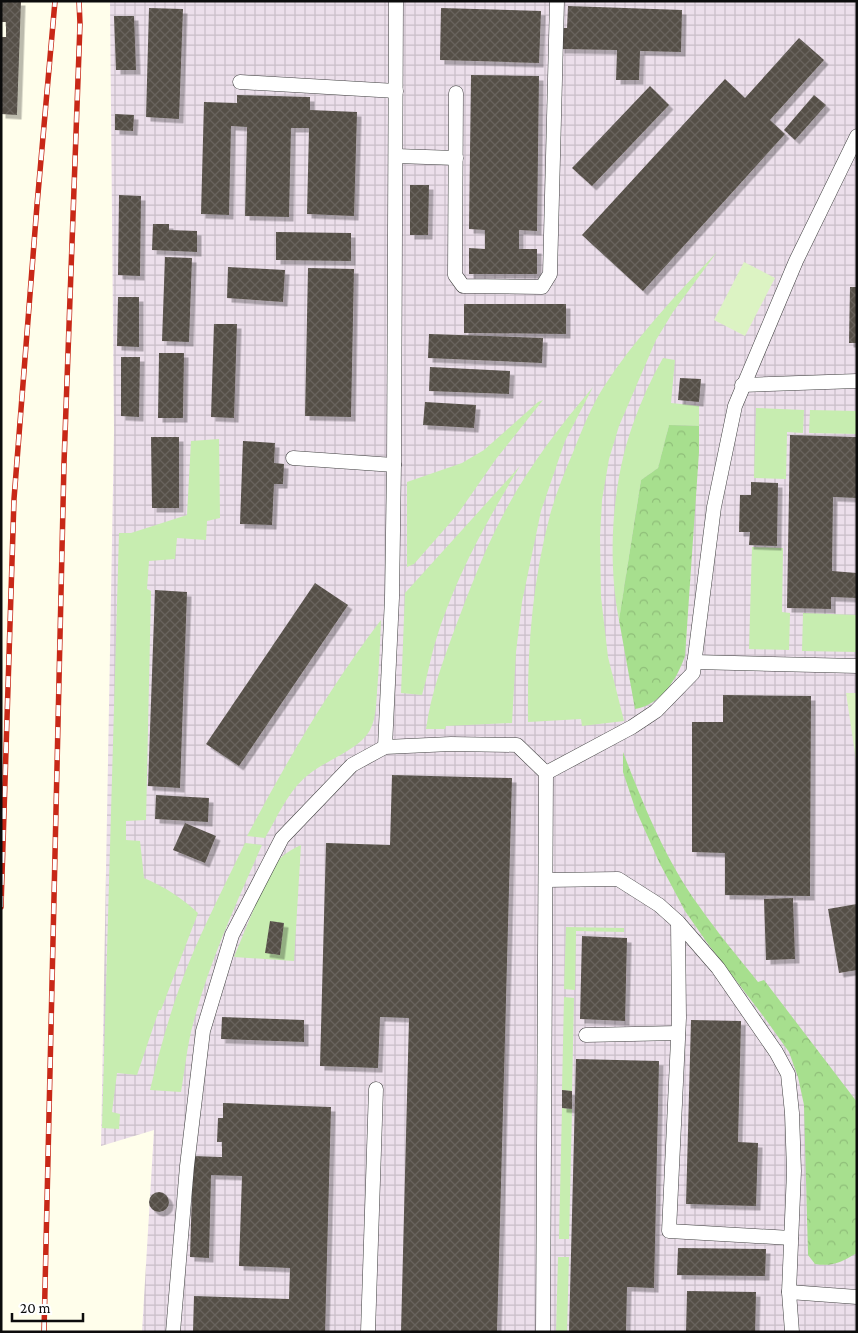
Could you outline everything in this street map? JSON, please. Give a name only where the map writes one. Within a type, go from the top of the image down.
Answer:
[{"type":"lane","points":[[384,747],[392,598],[396,1]]},
{"type":"lane","points":[[456,93],[455,275],[463,286],[542,287],[550,274],[557,1]]},
{"type":"lane","points":[[240,82],[396,92]]},
{"type":"lane","points":[[546,773],[632,728],[656,711],[693,672],[714,507],[735,406],[742,385],[796,261],[857,136]]},
{"type":"lane","points":[[396,156],[456,158]]},
{"type":"lane","points":[[742,385],[857,381]]},
{"type":"lane","points":[[293,458],[394,466]]},
{"type":"lane","points":[[694,662],[857,666]]},
{"type":"lane","points":[[173,1332],[187,1166],[203,1031],[232,935],[282,838],[352,765],[384,747],[450,744],[517,745],[546,773],[544,1332]]},
{"type":"lane","points":[[546,880],[618,879],[659,905],[678,922],[718,968],[776,1052],[788,1074],[792,1113],[794,1171],[789,1292],[792,1332]]},
{"type":"lane","points":[[678,922],[678,1034],[669,1231],[791,1238]]},
{"type":"lane","points":[[586,1035],[678,1034]]},
{"type":"lane","points":[[368,1332],[376,1089]]},
{"type":"lane","points":[[789,1292],[857,1297]]},
{"type":"shaded area","points":[[110,1],[857,1],[857,1332],[142,1332],[154,1130],[101,1146],[114,431]]},
{"type":"green space","points":[[717,252],[673,312],[656,340],[619,426],[609,459],[602,500],[600,537],[601,597],[608,657],[624,721],[582,726],[581,719],[528,722],[528,670],[535,592],[550,515],[564,474],[591,411],[615,370],[657,317]]},
{"type":"green space","points":[[744,262],[775,278],[745,336],[714,320]]},
{"type":"green space","points":[[663,358],[675,360],[671,403],[699,406],[699,426],[669,425],[658,468],[641,480],[619,620],[613,572],[613,546],[616,495],[620,471],[636,415],[646,390]]},
{"type":"green space","points":[[593,387],[565,441],[541,511],[522,602],[516,652],[512,723],[446,726],[445,729],[426,729],[431,702],[443,662],[472,584],[494,533],[509,503],[531,468],[567,418]]},
{"type":"green space","points":[[543,400],[496,459],[457,515],[414,564],[407,567],[407,482],[462,463],[484,450],[538,402]]},
{"type":"green space","points":[[756,408],[804,410],[803,433],[787,432],[786,479],[754,478]]},
{"type":"green space","points":[[810,410],[857,411],[857,434],[809,433]]},
{"type":"green space","points":[[669,425],[699,426],[699,452],[685,656],[673,682],[667,690],[653,702],[635,709],[619,620],[641,480],[658,468]]},
{"type":"green space","points":[[219,439],[220,518],[207,521],[206,540],[177,538],[175,559],[149,561],[147,589],[151,591],[146,820],[126,821],[126,840],[140,841],[144,878],[173,893],[198,913],[161,1010],[159,1010],[137,1075],[117,1073],[112,1112],[120,1114],[119,1129],[102,1128],[119,533],[131,533],[187,515],[191,441]]},
{"type":"green space","points":[[520,466],[495,508],[461,574],[435,643],[422,695],[401,693],[405,593]]},
{"type":"green space","points":[[752,547],[783,548],[782,612],[790,613],[789,650],[749,649]]},
{"type":"green space","points":[[803,613],[857,615],[857,652],[802,651]]},
{"type":"green space","points":[[381,620],[376,707],[370,730],[365,737],[350,749],[315,770],[301,781],[284,804],[265,838],[247,836],[277,780],[310,725],[344,672]]},
{"type":"green space","points":[[846,693],[857,693],[857,767]]},
{"type":"green space","points":[[623,752],[656,832],[687,888],[713,925],[758,982],[764,980],[857,1102],[857,1253],[841,1261],[827,1265],[815,1264],[808,1255],[804,1105],[798,1077],[789,1052],[685,911],[659,862],[635,808],[623,772]]},
{"type":"green space","points":[[245,843],[262,845],[224,933],[199,1001],[191,1032],[181,1092],[150,1090],[167,1027],[188,965],[208,918]]},
{"type":"green space","points":[[301,845],[294,961],[234,957],[269,872],[283,856]]},
{"type":"green space","points":[[566,927],[624,928],[624,932],[576,931],[575,990],[564,989]]},
{"type":"green space","points":[[564,997],[574,998],[572,1091],[562,1090]]},
{"type":"green space","points":[[562,1108],[572,1109],[569,1239],[559,1239]]},
{"type":"green space","points":[[558,1257],[569,1257],[567,1332],[556,1332]]},
{"type":"building","points":[[1,1],[21,1],[17,115],[1,114],[1,37],[6,37],[6,22],[1,22]]},
{"type":"building","points":[[568,6],[682,10],[681,52],[640,51],[639,80],[616,80],[617,50],[560,49],[560,28],[567,28]]},
{"type":"building","points":[[149,8],[183,9],[179,119],[146,117]]},
{"type":"building","points":[[441,8],[541,11],[539,63],[440,60]]},
{"type":"building","points":[[114,16],[134,16],[136,70],[116,70]]},
{"type":"building","points":[[799,38],[824,60],[770,120],[785,134],[643,291],[582,235],[725,79],[745,98]]},
{"type":"building","points":[[471,75],[539,76],[537,231],[519,230],[519,249],[537,249],[537,274],[469,274],[469,248],[485,249],[485,230],[469,229]]},
{"type":"building","points":[[650,86],[669,105],[592,186],[572,168]]},
{"type":"building","points":[[237,95],[310,97],[310,110],[357,112],[354,216],[307,214],[309,128],[291,128],[289,217],[245,216],[247,127],[231,126],[229,215],[201,214],[204,102],[237,103]]},
{"type":"building","points":[[814,95],[826,105],[795,140],[784,130]]},
{"type":"building","points":[[115,114],[134,115],[133,131],[115,130]]},
{"type":"building","points":[[410,185],[429,185],[428,235],[410,235]]},
{"type":"building","points":[[119,195],[141,196],[140,276],[118,275]]},
{"type":"building","points":[[153,224],[169,224],[169,230],[197,231],[197,252],[152,250]]},
{"type":"building","points":[[276,232],[351,233],[351,261],[276,260]]},
{"type":"building","points":[[165,257],[192,258],[189,342],[162,341]]},
{"type":"building","points":[[228,267],[285,270],[283,302],[227,298]]},
{"type":"building","points":[[308,268],[354,269],[351,417],[305,416]]},
{"type":"building","points":[[850,287],[857,287],[857,343],[849,343]]},
{"type":"building","points":[[118,297],[139,297],[139,347],[117,346]]},
{"type":"building","points":[[464,304],[566,304],[566,334],[464,333]]},
{"type":"building","points":[[214,324],[237,324],[234,418],[211,417]]},
{"type":"building","points":[[429,334],[543,338],[542,363],[428,358]]},
{"type":"building","points":[[159,353],[184,353],[183,418],[158,418]]},
{"type":"building","points":[[121,357],[140,357],[139,417],[121,416]]},
{"type":"building","points":[[430,367],[510,371],[509,394],[429,391]]},
{"type":"building","points":[[680,378],[701,379],[699,402],[678,400]]},
{"type":"building","points":[[425,402],[476,405],[474,428],[423,425]]},
{"type":"building","points":[[790,435],[857,437],[857,498],[833,497],[832,571],[857,573],[857,598],[831,597],[831,609],[787,608]]},
{"type":"building","points":[[151,437],[179,437],[179,508],[152,508]]},
{"type":"building","points":[[243,441],[275,443],[274,463],[284,464],[283,484],[274,484],[272,525],[240,524]]},
{"type":"building","points":[[751,482],[778,483],[777,546],[749,545],[750,532],[739,532],[740,495],[751,495]]},
{"type":"building","points":[[315,583],[348,605],[239,766],[206,744]]},
{"type":"building","points":[[155,590],[187,592],[180,788],[148,786]]},
{"type":"building","points":[[723,695],[811,696],[810,896],[725,895],[725,853],[692,852],[692,722],[723,722]]},
{"type":"building","points":[[392,775],[512,778],[497,1332],[401,1332],[409,1018],[380,1017],[378,1068],[320,1066],[326,843],[390,845]]},
{"type":"building","points":[[156,795],[209,798],[208,822],[155,819]]},
{"type":"building","points":[[185,823],[216,836],[205,863],[173,850]]},
{"type":"building","points":[[793,898],[795,959],[766,960],[764,899]]},
{"type":"building","points":[[857,904],[857,970],[839,973],[828,909]]},
{"type":"building","points":[[270,921],[284,923],[280,955],[265,953]]},
{"type":"building","points":[[582,936],[627,938],[625,1021],[580,1019]]},
{"type":"building","points":[[222,1017],[304,1020],[304,1042],[221,1039]]},
{"type":"building","points":[[691,1020],[741,1021],[738,1142],[758,1143],[756,1206],[686,1204]]},
{"type":"building","points":[[576,1059],[659,1061],[654,1288],[627,1287],[626,1332],[569,1332]]},
{"type":"building","points":[[562,1090],[572,1091],[572,1109],[562,1108]]},
{"type":"building","points":[[223,1103],[331,1107],[325,1332],[193,1332],[194,1296],[289,1299],[290,1268],[239,1266],[242,1176],[211,1175],[209,1258],[190,1257],[193,1156],[222,1157],[222,1142],[217,1142],[218,1118],[223,1118]]},
{"type":"building","points":[[159,1192],[166,1195],[169,1202],[166,1209],[159,1212],[152,1209],[149,1202],[152,1195]]},
{"type":"building","points":[[678,1248],[766,1249],[765,1276],[677,1275]]},
{"type":"building","points":[[687,1291],[756,1292],[755,1332],[686,1332]]},
{"type":"railway","points":[[1,907],[14,499],[55,1]]},
{"type":"railway","points":[[44,1332],[64,463],[80,24],[79,1]]}]
